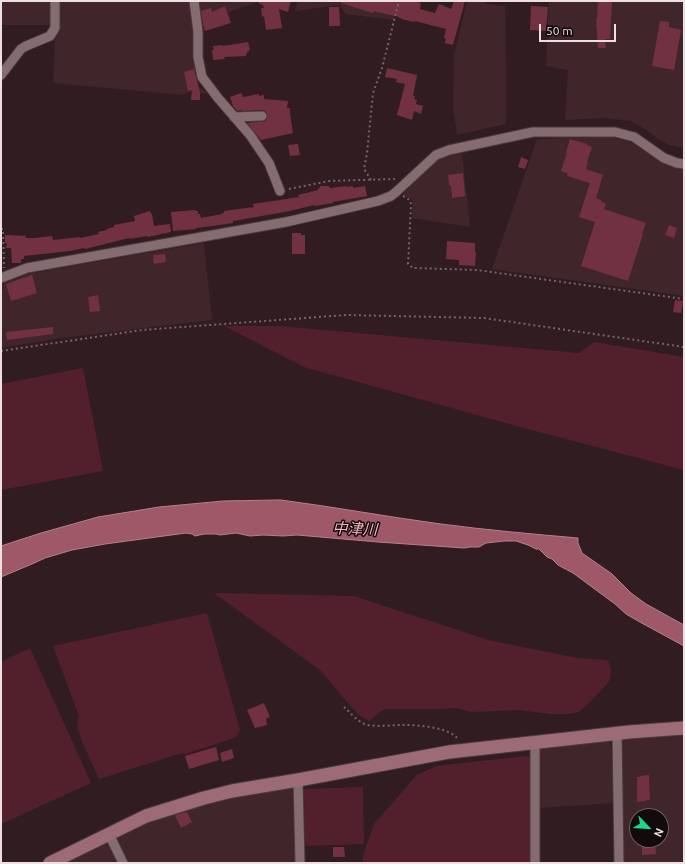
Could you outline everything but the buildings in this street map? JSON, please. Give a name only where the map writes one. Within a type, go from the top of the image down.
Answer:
[{"type":"street","points":[[1,75],[21,49],[50,36],[55,28],[56,1]]},
{"type":"street","points":[[194,1],[198,32],[198,57],[202,77],[250,135],[270,163],[280,190]]},
{"type":"street","points":[[234,117],[262,116]]},
{"type":"street","points":[[3,277],[27,268],[286,222],[378,201],[391,196],[436,155],[449,150],[533,132],[615,132],[634,137],[664,158],[684,164]]},
{"type":"street","points":[[50,863],[146,816],[232,791],[463,750],[617,733],[684,728]]},
{"type":"street","points":[[617,733],[620,863]]},
{"type":"street","points":[[535,742],[535,863]]},
{"type":"street","points":[[298,780],[300,863]]},
{"type":"street","points":[[109,834],[123,863]]},
{"type":"path","points":[[371,180],[364,169],[367,153],[372,93],[382,68],[399,1]]},
{"type":"path","points":[[280,190],[329,181],[410,179]]},
{"type":"path","points":[[396,192],[411,202],[408,264],[412,268],[477,270],[684,299]]},
{"type":"path","points":[[1,229],[3,229],[3,277]]},
{"type":"path","points":[[1,351],[142,330],[346,315],[484,318],[684,347]]},
{"type":"path","points":[[344,707],[360,721],[368,725],[405,725],[450,732],[456,736],[463,750]]},
{"type":"shaded area","points":[[1,1],[52,1],[52,25],[1,25]]},
{"type":"shaded area","points":[[57,1],[189,1],[195,36],[199,87],[208,94],[189,92],[183,95],[53,83]]},
{"type":"shaded area","points":[[196,1],[261,1],[200,22]]},
{"type":"shaded area","points":[[297,1],[397,1],[393,20],[346,14],[339,5],[296,11]]},
{"type":"shaded area","points":[[467,1],[483,1],[487,4],[505,6],[506,124],[457,135],[453,108],[454,55]]},
{"type":"shaded area","points":[[549,1],[684,1],[684,148],[669,145],[631,121],[603,118],[565,120],[568,70],[546,66]]},
{"type":"shaded area","points":[[609,137],[631,142],[660,161],[684,168],[684,296],[492,269],[537,139]]},
{"type":"shaded area","points":[[462,152],[470,227],[412,218],[413,201],[403,194],[428,168],[446,155]]},
{"type":"shaded area","points":[[204,243],[212,320],[61,338],[1,348],[1,285],[27,274]]},
{"type":"shaded area","points":[[224,326],[280,326],[579,353],[594,342],[684,357],[684,470],[524,428],[304,367]]},
{"type":"shaded area","points":[[83,368],[103,471],[1,490],[1,384]]},
{"type":"shaded area","points":[[216,593],[354,596],[488,640],[578,658],[608,661],[611,669],[610,679],[607,684],[579,712],[551,714],[517,710],[471,712],[457,708],[385,709],[369,721],[360,716],[320,670],[215,595]]},
{"type":"shaded area","points":[[207,613],[240,730],[237,736],[185,754],[182,753],[99,779],[81,739],[77,725],[79,716],[53,646]]},
{"type":"shaded area","points":[[30,648],[91,783],[1,824],[1,662]]},
{"type":"shaded area","points":[[684,731],[684,863],[622,863],[619,765],[622,738]]},
{"type":"shaded area","points":[[608,737],[615,765],[615,803],[538,808],[538,749],[541,745]]},
{"type":"shaded area","points":[[526,756],[530,758],[530,863],[362,863],[364,852],[374,824],[417,775],[436,766]]},
{"type":"shaded area","points":[[292,785],[295,788],[296,863],[127,863],[116,841],[117,835],[177,809]]},
{"type":"shaded area","points":[[363,787],[364,844],[305,846],[304,789]]},
{"type":"shaded area","points":[[106,841],[110,842],[121,863],[56,863]]},
{"type":"water","name":"中津川","points":[[281,500],[441,524],[578,538],[578,543],[582,553],[612,574],[631,593],[646,604],[684,625],[684,646],[626,614],[573,573],[547,557],[539,549],[516,541],[486,543],[479,547],[464,548],[297,535],[250,536],[236,533],[220,535],[204,534],[195,536],[186,533],[72,550],[45,558],[1,577],[1,546],[98,517],[159,507],[223,501]]}]
